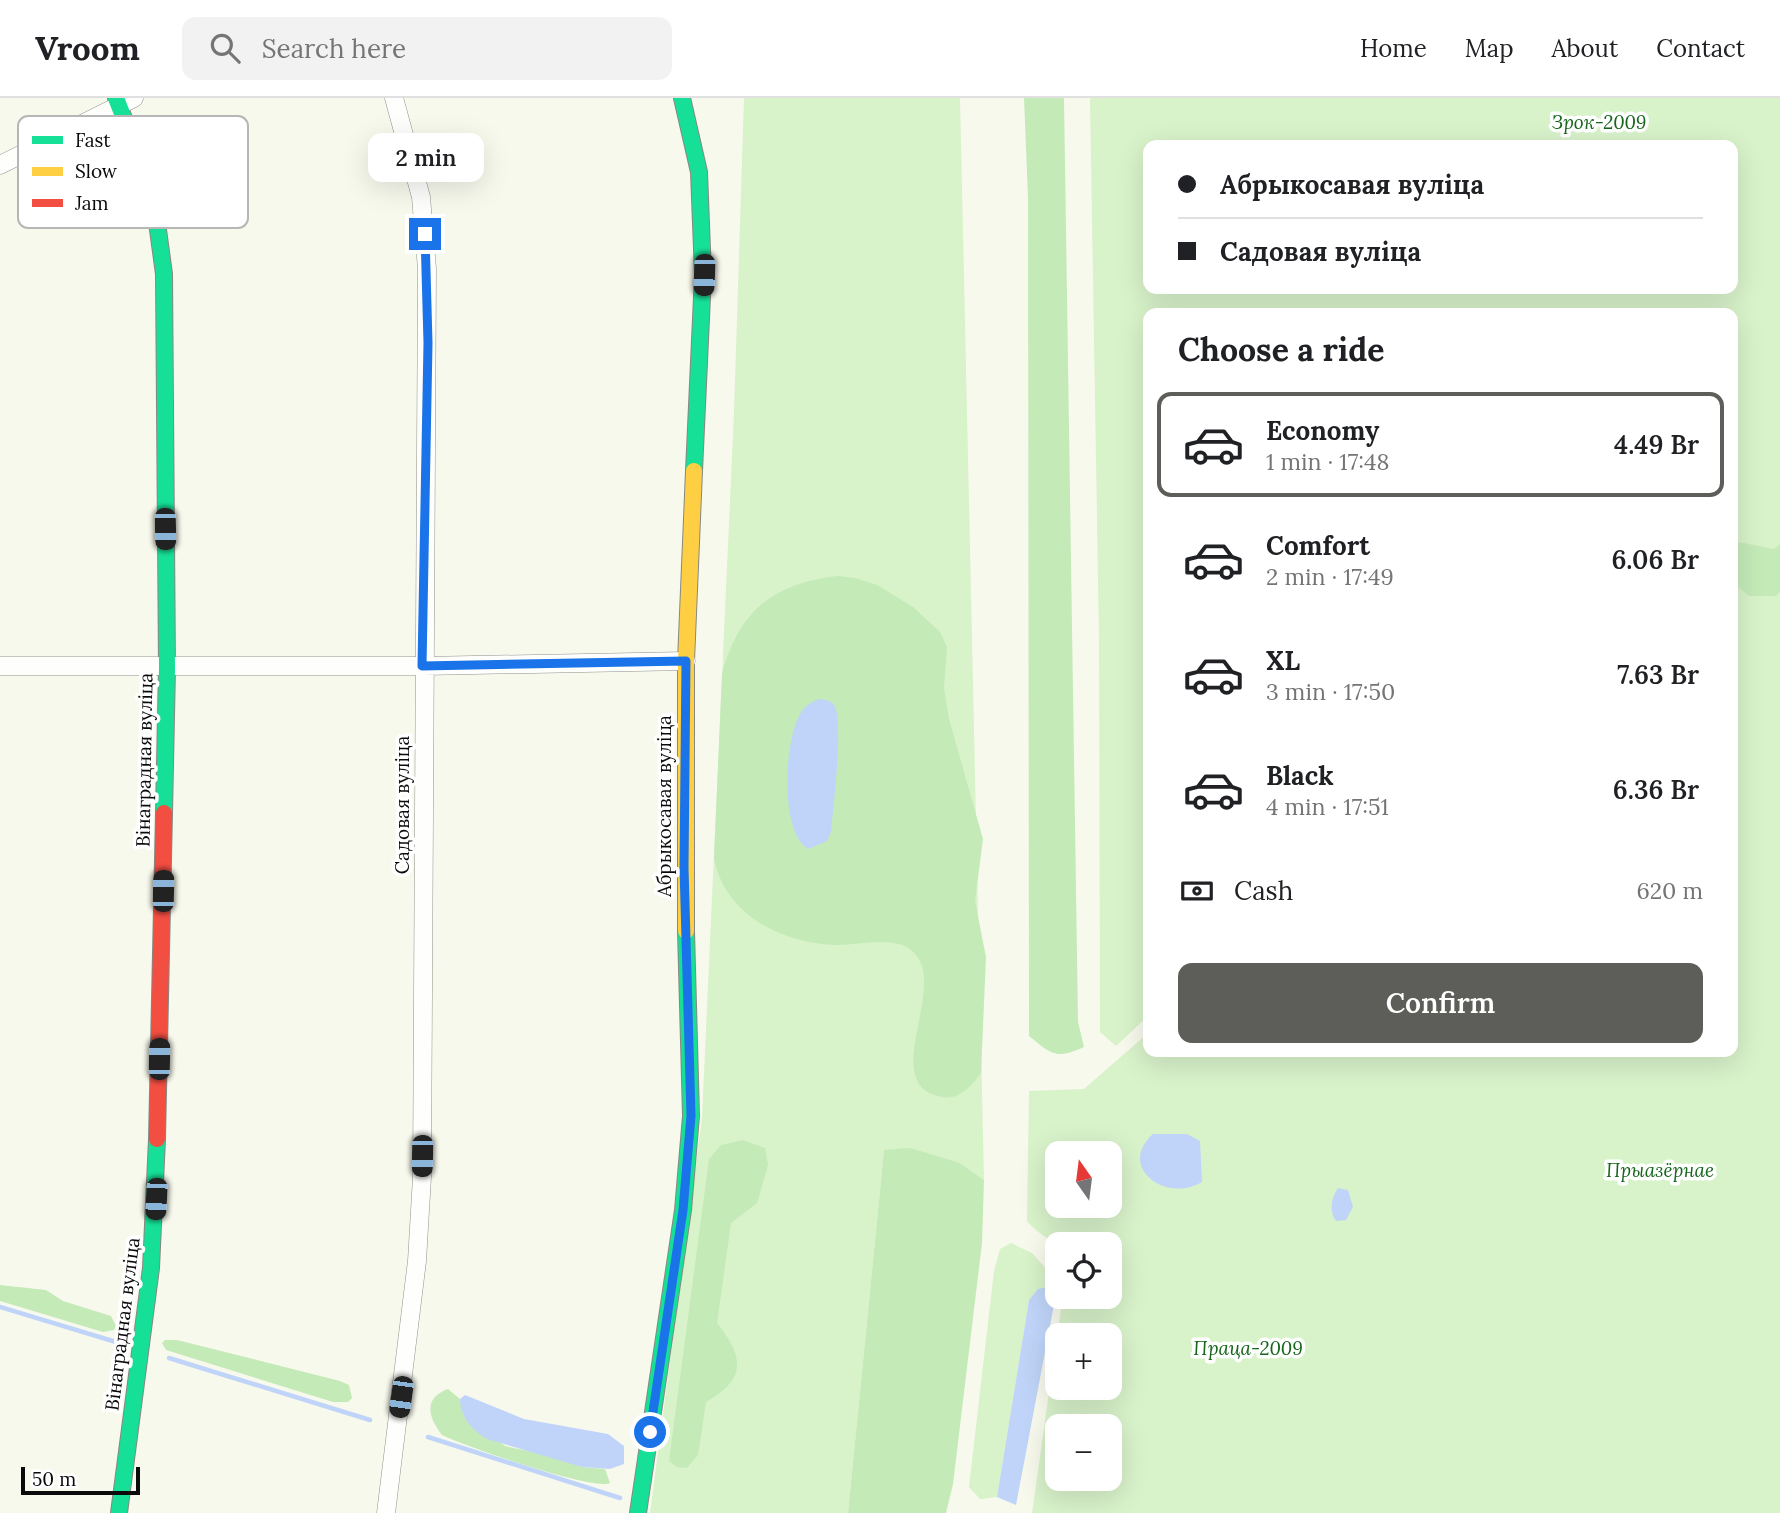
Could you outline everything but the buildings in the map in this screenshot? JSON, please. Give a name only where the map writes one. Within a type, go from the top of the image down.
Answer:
[{"type":"street","name":"Садовая вуліца","points":[[386,1513],[417,1261],[422,1177],[422,666],[427,269],[421,197],[394,98]]},
{"type":"street","name":"Абрыкосавая вуліца","points":[[638,1513],[683,1210],[691,1116],[684,868],[686,661],[704,275],[699,172],[682,98]]},
{"type":"street","points":[[93,116],[123,100]]},
{"type":"street","points":[[0,165],[18,155]]},
{"type":"street","name":"Вінаградная вуліца","points":[[119,1513],[151,1268],[156,1199],[167,668],[163,245],[160,228]]},
{"type":"street","points":[[0,666],[167,668],[686,661]]},
{"type":"green space","points":[[744,98],[960,98],[984,1180],[960,1163],[884,1150],[848,1513],[650,1513],[702,1118],[734,413]]},
{"type":"green space","points":[[1024,98],[1064,98],[1078,1022],[1084,1047],[1060,1054],[1049,1051],[1029,1036],[1028,198]]},
{"type":"green space","points":[[1090,98],[1780,98],[1780,1513],[1032,1513],[1045,1421],[1045,1491],[1122,1491],[1122,1414],[1046,1414],[1048,1400],[1122,1400],[1122,1323],[1059,1323],[1061,1309],[1122,1309],[1122,1232],[1045,1232],[1045,1237],[1027,1221],[1029,1091],[1084,1089],[1143,1037],[1143,1057],[1738,1057],[1738,308],[1143,308],[1143,1021],[1116,1046],[1100,1032],[1099,640]]},
{"type":"green space","points":[[1738,542],[1774,549],[1780,544],[1780,592],[1775,596],[1749,596],[1738,587]]},
{"type":"green space","points":[[838,576],[877,585],[913,607],[940,632],[947,647],[944,688],[949,719],[983,839],[975,901],[986,957],[981,1073],[969,1087],[954,1096],[942,1097],[924,1089],[915,1075],[916,1035],[924,991],[923,971],[916,955],[909,948],[889,942],[834,945],[814,943],[775,931],[758,922],[730,896],[720,879],[714,859],[722,674],[729,652],[749,617],[777,593],[795,585]]},
{"type":"green space","points":[[743,1140],[765,1148],[768,1165],[757,1203],[731,1223],[717,1323],[732,1346],[737,1367],[729,1385],[706,1402],[698,1455],[687,1468],[677,1467],[669,1461],[709,1159],[721,1145]]},
{"type":"green space","points":[[910,1148],[960,1163],[984,1180],[982,1243],[953,1484],[946,1513],[848,1513],[884,1150]]},
{"type":"green space","points":[[1011,1243],[1032,1253],[1045,1268],[1045,1289],[1029,1300],[997,1497],[980,1499],[969,1487],[994,1271],[1000,1249]]},
{"type":"green space","points":[[0,1285],[46,1290],[63,1301],[111,1316],[116,1326],[114,1330],[103,1332],[0,1301]]},
{"type":"green space","points":[[165,1340],[177,1340],[340,1381],[349,1385],[352,1398],[348,1402],[333,1402],[166,1350],[162,1343]]},
{"type":"green space","points":[[448,1389],[460,1399],[464,1416],[505,1446],[553,1456],[582,1467],[605,1469],[610,1483],[599,1484],[555,1474],[442,1435],[430,1409],[435,1397]]},
{"type":"water","points":[[819,699],[832,703],[837,714],[837,766],[831,832],[827,841],[808,849],[799,839],[792,824],[787,783],[788,761],[796,723],[802,711]]},
{"type":"water","points":[[1153,1134],[1187,1134],[1200,1141],[1202,1182],[1188,1188],[1174,1188],[1150,1179],[1140,1159],[1143,1146]]},
{"type":"water","points":[[1338,1188],[1348,1190],[1353,1207],[1346,1220],[1336,1221],[1332,1205]]},
{"type":"water","points":[[1045,1288],[1045,1309],[1053,1309],[1051,1323],[1045,1323],[1045,1352],[1016,1505],[997,1497],[1029,1300],[1038,1289]]},
{"type":"water","points":[[465,1395],[524,1419],[608,1434],[624,1446],[624,1464],[610,1469],[582,1467],[487,1439],[472,1427],[465,1417],[460,1399]]},
{"type":"waterway","points":[[0,1307],[116,1342]]},
{"type":"waterway","points":[[169,1358],[370,1420]]},
{"type":"waterway","points":[[428,1437],[620,1498]]},
{"type":"traffic: fast","points":[[116,98],[123,116]]},
{"type":"traffic: fast","points":[[682,98],[699,172],[703,275],[694,471]]},
{"type":"traffic: fast","points":[[158,228],[164,274],[167,668],[164,813]]},
{"type":"traffic: fast","points":[[638,1513],[683,1210],[691,1116],[686,931]]},
{"type":"traffic: fast","points":[[119,1513],[151,1268],[157,1139]]},
{"type":"traffic: slow","points":[[686,931],[686,661],[694,471]]},
{"type":"traffic: jam","points":[[157,1139],[164,813]]},
{"type":"route","points":[[425,234],[428,343],[422,666],[686,661],[684,868],[691,1116],[683,1210],[650,1432]]},
{"type":"park label","name":"Зрок-2009","points":[[1599,122]]},
{"type":"park label","name":"Прыазёрнае","points":[[1660,1170]]},
{"type":"park label","name":"Праца-2009","points":[[1248,1348]]}]
